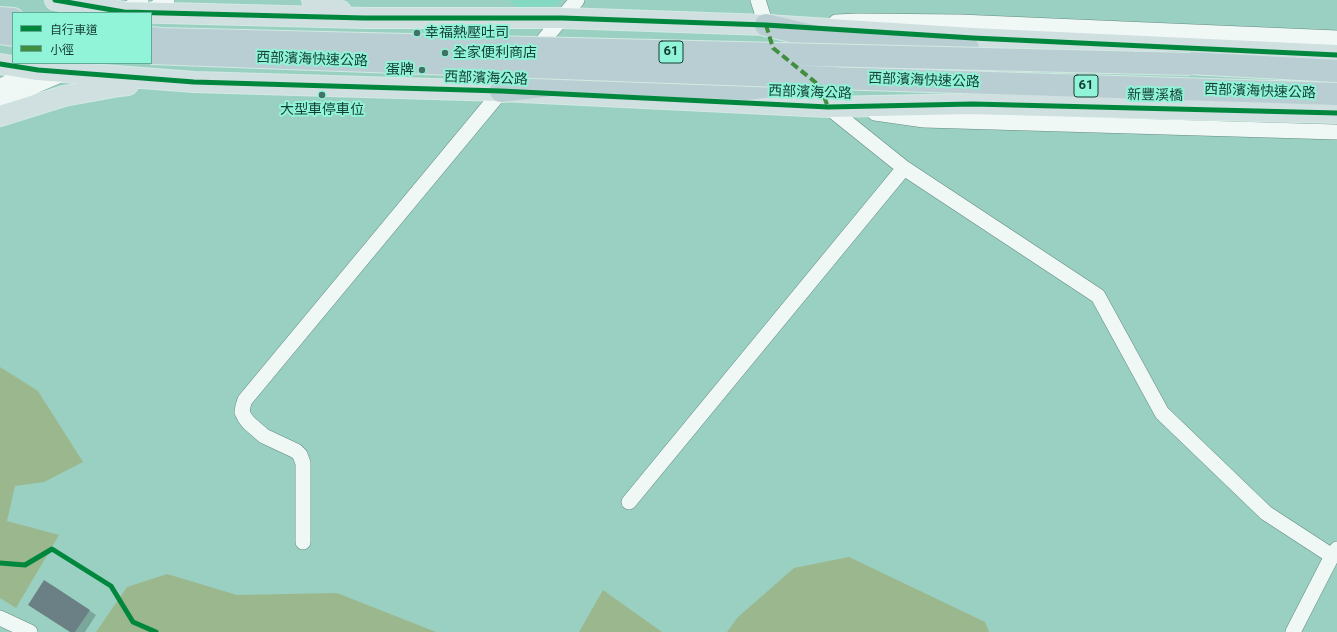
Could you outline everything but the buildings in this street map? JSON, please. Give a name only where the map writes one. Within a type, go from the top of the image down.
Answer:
[{"type":"highway","points":[[0,18],[12,19]]},
{"type":"highway","points":[[766,25],[837,42],[1057,53],[1190,64]]},
{"type":"highway","points":[[0,34],[12,35]]},
{"type":"highway","name":"西部濱海快速公路","points":[[152,38],[1190,64],[1337,71]]},
{"type":"highway","name":"西部濱海快速公路","points":[[152,54],[1337,94]]},
{"type":"highway","points":[[501,91],[575,82],[746,89],[835,78]]},
{"type":"main road","name":"61","points":[[55,0],[123,12],[145,8],[364,18],[562,18],[766,25],[973,38],[1337,55]]},
{"type":"main road","points":[[312,0],[320,5],[364,18]]},
{"type":"main road","name":"西部濱海公路","points":[[0,64],[73,68],[194,82],[501,91],[828,106],[973,104]]},
{"type":"main road","points":[[0,116],[64,96],[118,86],[194,82]]},
{"type":"main road","name":"新豐溪橋","points":[[973,104],[1337,113]]},
{"type":"street","points":[[145,8],[167,0]]},
{"type":"street","points":[[303,542],[303,463],[300,455],[296,451],[264,436],[249,423],[242,412],[245,400],[577,0]]},
{"type":"street","points":[[758,0],[766,25],[858,20],[959,22],[1337,38]]},
{"type":"street","points":[[0,86],[43,67]]},
{"type":"street","points":[[0,101],[73,68]]},
{"type":"street","points":[[828,106],[924,120],[1337,132]]},
{"type":"street","points":[[828,106],[904,168],[1098,296],[1162,413],[1266,513],[1335,553],[1293,632]]},
{"type":"street","points":[[629,502],[904,168]]},
{"type":"street","points":[[0,618],[30,632]]},
{"type":"shaded area","points":[[509,0],[561,0],[555,6],[517,7]]},
{"type":"shaded area","points":[[0,367],[38,391],[83,462],[44,482],[15,486],[7,521],[59,535],[16,608],[0,598]]},
{"type":"shaded area","points":[[849,557],[985,622],[989,632],[727,632],[738,617],[794,568]]},
{"type":"shaded area","points":[[167,574],[237,595],[337,593],[436,632],[96,632],[127,587]]},
{"type":"shaded area","points":[[603,590],[662,632],[579,632]]},
{"type":"marked path","points":[[766,25],[773,48],[820,86],[828,107]]},
{"type":"cycle path","points":[[55,0],[124,12]]},
{"type":"cycle path","points":[[152,13],[364,18],[562,18],[766,25],[973,38],[1337,55]]},
{"type":"cycle path","points":[[0,64],[38,70],[194,82],[501,91],[828,107],[973,104],[1337,113]]},
{"type":"cycle path","points":[[0,563],[25,565],[52,549],[111,586],[133,622],[156,632]]},
{"type":"place","name":"幸福熱壓吐司","points":[[417,33]]},
{"type":"place","name":"全家便利商店","points":[[445,53]]},
{"type":"place","name":"蛋牌","points":[[422,70]]},
{"type":"place","name":"大型車停車位","points":[[322,95]]}]
